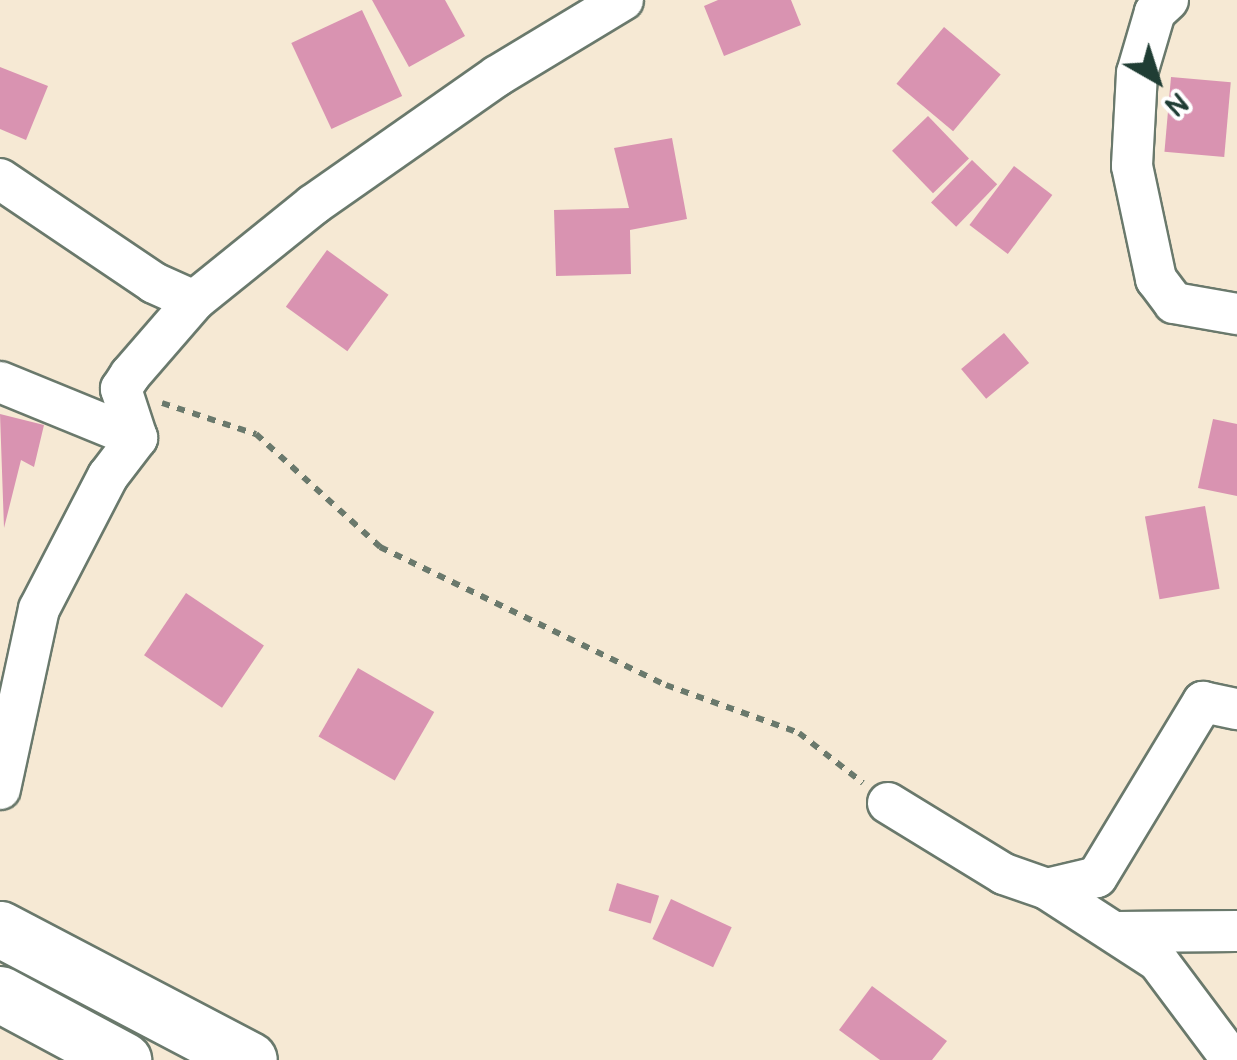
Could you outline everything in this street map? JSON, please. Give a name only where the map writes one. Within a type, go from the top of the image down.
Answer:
[{"type":"highway","points":[[0,930],[249,1060]]},
{"type":"highway","points":[[0,994],[123,1060]]},
{"type":"street","points":[[137,438],[120,389],[194,301],[466,97],[623,0]]},
{"type":"street","points":[[1168,0],[1155,12],[1137,73],[1132,166],[1156,279],[1174,303],[1237,314]]},
{"type":"street","points":[[0,179],[154,283],[194,301]]},
{"type":"street","points":[[0,382],[137,438]]},
{"type":"street","points":[[0,790],[40,610],[108,476],[137,438]]},
{"type":"street","points":[[1047,889],[1098,877],[1203,702],[1237,710]]},
{"type":"street","points":[[888,803],[1004,874],[1047,889],[1158,961],[1232,1060]]},
{"type":"street","points":[[1117,932],[1237,931]]},
{"type":"path","points":[[120,389],[256,434],[380,547],[666,685],[799,733],[888,803]]},
{"type":"building","points":[[372,0],[445,0],[465,36],[409,67]]},
{"type":"building","points":[[718,0],[791,0],[801,25],[724,56],[704,6]]},
{"type":"building","points":[[362,10],[402,96],[331,129],[291,43]]},
{"type":"building","points":[[944,27],[1001,75],[953,131],[896,84]]},
{"type":"building","points":[[0,67],[48,86],[26,140],[0,129]]},
{"type":"building","points":[[1171,77],[1231,82],[1224,157],[1164,152]]},
{"type":"building","points":[[928,116],[969,158],[933,193],[892,151]]},
{"type":"building","points":[[672,138],[687,219],[630,230],[631,274],[556,276],[554,210],[629,208],[614,148]]},
{"type":"building","points":[[972,160],[997,184],[956,227],[931,202]]},
{"type":"building","points":[[1014,166],[1052,195],[1008,254],[969,225]]},
{"type":"building","points":[[327,250],[388,295],[347,351],[286,307]]},
{"type":"building","points":[[1004,333],[1029,363],[986,399],[961,369]]},
{"type":"building","points":[[0,414],[44,425],[34,467],[21,460],[4,528]]},
{"type":"building","points":[[1213,419],[1237,424],[1237,496],[1198,488]]},
{"type":"building","points":[[1205,506],[1220,589],[1160,599],[1145,517]]},
{"type":"building","points":[[186,593],[264,646],[222,708],[144,655]]},
{"type":"building","points":[[358,668],[434,712],[395,780],[318,736]]},
{"type":"building","points":[[617,883],[659,896],[651,924],[609,911]]},
{"type":"building","points":[[671,899],[732,927],[713,967],[652,939]]},
{"type":"building","points":[[872,986],[947,1041],[932,1060],[880,1060],[839,1030]]}]
